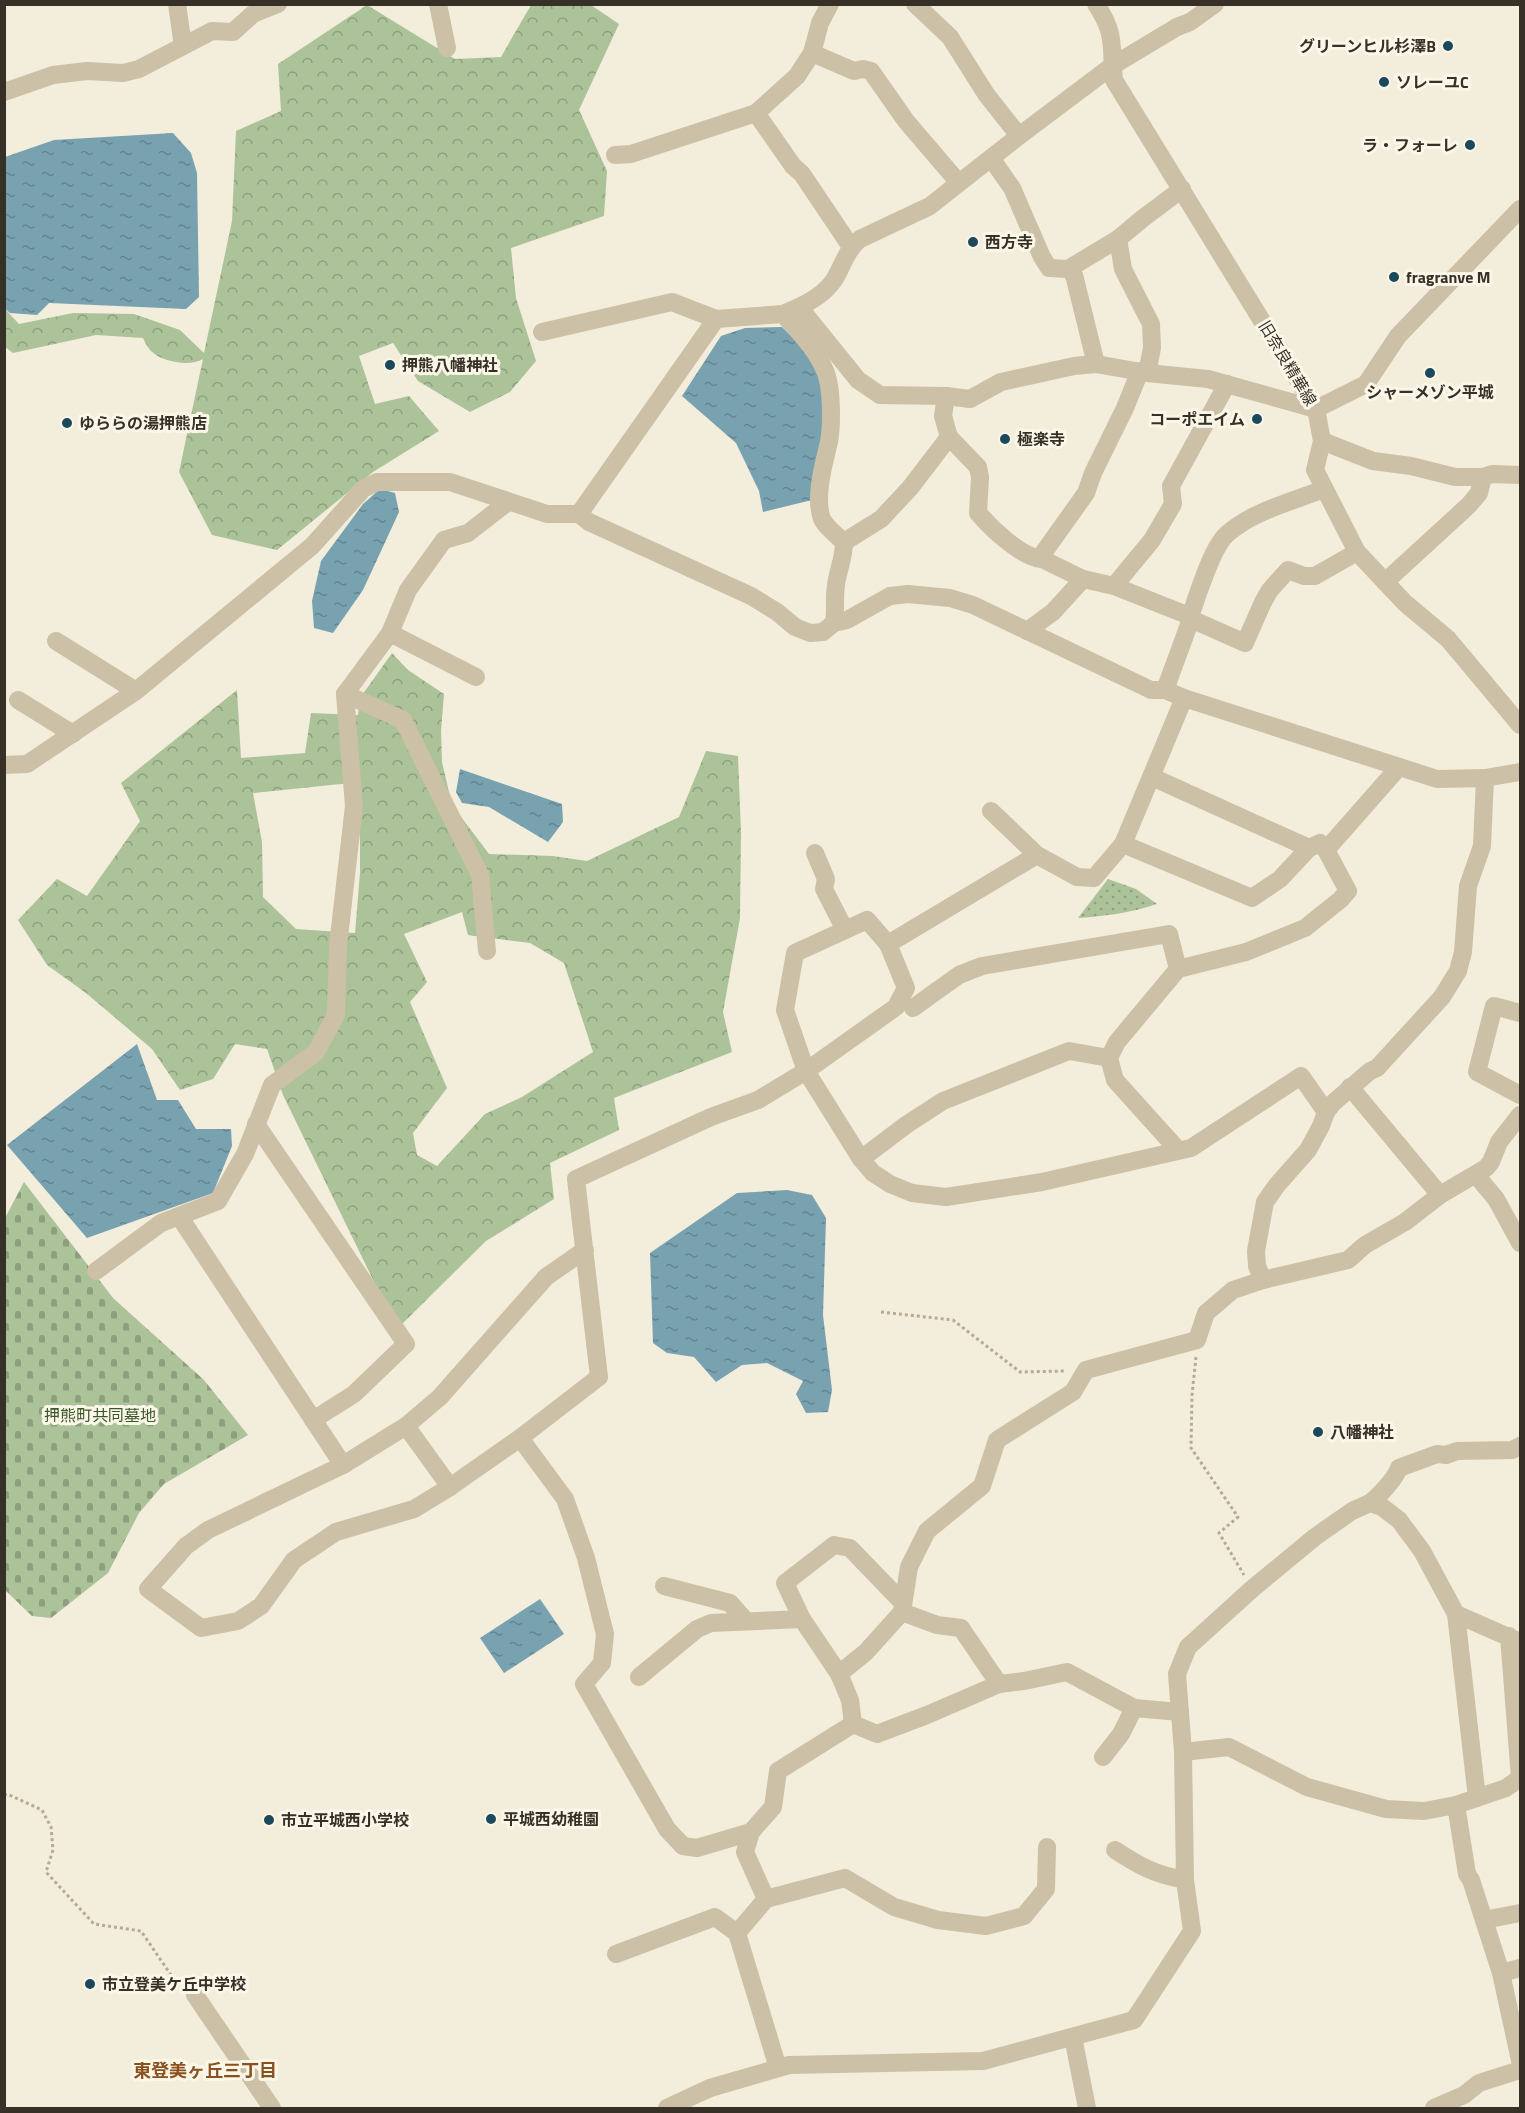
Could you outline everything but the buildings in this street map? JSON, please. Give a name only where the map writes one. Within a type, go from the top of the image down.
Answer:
[{"type":"street","points":[[177,4],[183,46]]},
{"type":"street","points":[[4,92],[53,75],[87,71],[123,73],[139,69],[212,30],[233,32],[253,14],[278,4]]},
{"type":"street","points":[[438,4],[447,48]]},
{"type":"street","points":[[615,155],[631,154],[756,113],[797,76],[812,53],[820,23],[830,4]]},
{"type":"street","points":[[915,4],[950,37],[986,94],[1019,135]]},
{"type":"street","name":"旧奈良精華線","points":[[1096,4],[1108,24],[1112,37],[1114,80],[1316,409],[1322,441],[1315,470],[1357,552],[1405,603],[1448,639],[1521,725]]},
{"type":"street","points":[[542,332],[672,302],[716,319],[791,311],[820,295],[834,280],[850,247],[860,239],[930,206],[1019,135],[1112,66],[1177,27],[1190,22],[1215,4]]},
{"type":"street","points":[[812,53],[854,71],[863,69],[871,71],[906,121],[959,183]]},
{"type":"street","points":[[756,113],[793,166],[802,174],[850,247]]},
{"type":"street","points":[[991,158],[1012,189],[1049,268],[1068,269],[1118,239],[1182,189]]},
{"type":"street","points":[[791,311],[858,380],[880,395],[946,396],[970,399],[1001,382],[1074,366],[1096,364],[1208,379],[1316,409],[1366,384],[1398,336],[1521,209]]},
{"type":"street","points":[[1042,559],[1044,552],[1086,493],[1093,473],[1144,372],[1152,348],[1151,324],[1123,269],[1118,239]]},
{"type":"street","points":[[1068,269],[1077,284],[1096,364]]},
{"type":"street","points":[[791,311],[826,374],[830,395],[829,439],[820,474],[820,506],[823,519],[844,542],[844,556],[836,586],[834,623]]},
{"type":"street","points":[[579,514],[716,319]]},
{"type":"street","points":[[1114,586],[1152,540],[1173,504],[1171,486],[1227,384]]},
{"type":"street","points":[[946,396],[943,416],[949,437],[978,467],[980,477],[978,513],[990,526],[1034,559],[1042,559],[1083,579],[1114,586],[1187,615],[1191,619],[1245,643],[1270,590],[1288,570],[1304,576],[1315,576],[1357,552]]},
{"type":"street","points":[[844,542],[881,519],[910,488],[949,437]]},
{"type":"street","points":[[1322,441],[1373,460],[1411,466],[1455,477],[1521,474]]},
{"type":"street","points":[[1385,582],[1469,505],[1479,493],[1483,477]]},
{"type":"street","points":[[4,765],[27,764],[136,690],[312,546],[363,489],[377,482],[450,482],[547,514],[579,514],[590,522],[751,596],[777,612],[795,627],[810,633],[823,632],[834,623],[847,620],[891,596],[908,594],[950,598],[973,605],[1151,690],[1165,690],[1184,699],[1437,779],[1485,778],[1521,772]]},
{"type":"street","points":[[1165,690],[1206,570],[1225,535],[1254,516],[1324,489]]},
{"type":"street","points":[[96,1271],[161,1223],[218,1201],[245,1154],[272,1085],[316,1052],[336,1015],[338,946],[354,806],[345,694],[390,633],[408,590],[444,540],[468,533],[508,502]]},
{"type":"street","points":[[1027,631],[1053,612],[1083,579]]},
{"type":"street","points":[[390,633],[476,678]]},
{"type":"street","points":[[56,641],[136,690]]},
{"type":"street","points":[[345,694],[403,720],[480,875],[487,951]]},
{"type":"street","points":[[991,811],[1037,855],[1062,871],[1077,877],[1094,878],[1123,844],[1184,699]]},
{"type":"street","points":[[18,700],[73,734]]},
{"type":"street","points":[[1123,844],[1252,898],[1318,849],[1399,767]]},
{"type":"street","points":[[1152,777],[1318,849],[1348,891],[1305,928],[1246,952],[1178,969],[1117,1042],[1109,1058],[1115,1080],[1178,1150]]},
{"type":"street","points":[[1263,1280],[1257,1266],[1256,1251],[1265,1202],[1308,1150],[1326,1112],[1350,1087],[1377,1068],[1442,997],[1458,971],[1463,952],[1468,886],[1482,846],[1485,778]]},
{"type":"street","points":[[815,853],[826,879],[824,889],[845,930]]},
{"type":"street","points":[[888,944],[1037,855]]},
{"type":"street","points":[[585,1250],[546,1277],[440,1397],[406,1426],[343,1465],[208,1530],[186,1546],[148,1588],[201,1628],[238,1621],[261,1606],[294,1560],[336,1532],[414,1509],[520,1438],[598,1377],[585,1250],[576,1179],[711,1117],[758,1100],[806,1071],[896,1007],[906,988],[888,944],[867,920],[795,952],[785,1010],[806,1071],[861,1159],[873,1173],[890,1184],[912,1193],[946,1197],[1042,1182],[1191,1148],[1301,1076],[1326,1112]]},
{"type":"street","points":[[914,1008],[959,975],[982,966],[1170,934],[1178,969]]},
{"type":"street","points":[[1521,1013],[1494,1006],[1477,1072],[1521,1095]]},
{"type":"street","points":[[861,1159],[943,1101],[1069,1051],[1109,1058]]},
{"type":"street","points":[[1350,1087],[1440,1195]]},
{"type":"street","points":[[838,1674],[866,1653],[903,1608],[909,1567],[927,1531],[982,1486],[997,1440],[1072,1392],[1086,1370],[1197,1340],[1206,1313],[1233,1290],[1263,1280],[1348,1260],[1365,1245],[1405,1222],[1440,1195],[1476,1175],[1491,1162],[1499,1142],[1521,1115]]},
{"type":"street","points":[[256,1124],[406,1344],[354,1394],[313,1420]]},
{"type":"street","points":[[1476,1175],[1496,1199],[1519,1237]]},
{"type":"street","points":[[179,1216],[343,1465]]},
{"type":"street","points":[[406,1426],[450,1487]]},
{"type":"street","points":[[520,1438],[565,1500],[597,1601],[605,1634],[602,1664],[584,1684],[667,1829],[683,1846],[697,1848],[751,1832]]},
{"type":"street","points":[[667,2109],[710,2088],[789,2065],[983,2061],[1134,2020],[1192,1931],[1185,1880],[1183,1752],[1177,1674],[1188,1647],[1252,1589],[1315,1537],[1380,1495],[1384,1487],[1397,1476],[1399,1468],[1437,1454],[1446,1455],[1457,1451],[1512,1450],[1521,1446]]},
{"type":"street","points":[[1370,1503],[1382,1507],[1399,1520],[1422,1551],[1456,1614],[1477,1798]]},
{"type":"street","points":[[852,1724],[850,1700],[838,1674],[802,1619],[785,1583],[834,1545],[850,1548],[903,1608],[937,1625],[960,1629],[999,1684]]},
{"type":"street","points":[[664,1586],[730,1603],[746,1621]]},
{"type":"street","points":[[1183,1752],[1229,1748],[1307,1787],[1386,1809],[1424,1811],[1456,1805],[1506,1788],[1520,1778],[1515,1639],[1456,1614]]},
{"type":"street","points":[[639,1677],[697,1629],[711,1623],[802,1619]]},
{"type":"street","points":[[852,1724],[877,1734],[999,1684],[1067,1672],[1134,1708],[1180,1712]]},
{"type":"street","points":[[1103,1757],[1121,1734],[1134,1708]]},
{"type":"street","points":[[766,1899],[745,1852],[751,1832],[773,1807],[778,1771],[852,1724]]},
{"type":"street","points":[[1456,1805],[1467,1874],[1471,1880],[1501,1973],[1521,2060]]},
{"type":"street","points":[[737,1933],[766,1899],[845,1878],[894,1907],[939,1920],[986,1926],[1024,1916],[1046,1889],[1047,1847]]},
{"type":"street","points":[[1115,1850],[1141,1868],[1160,1876],[1185,1880]]},
{"type":"street","points":[[1484,1920],[1521,1913]]},
{"type":"street","points":[[616,1954],[715,1917],[737,1933],[778,2068]]},
{"type":"street","points":[[1501,1973],[1521,1968]]},
{"type":"street","points":[[195,1995],[272,2109]]},
{"type":"street","points":[[1073,2037],[1087,2109]]},
{"type":"street","points":[[1434,2109],[1464,2094],[1479,2083],[1521,2070]]},
{"type":"path","points":[[881,1312],[954,1320],[1020,1372],[1086,1370]]},
{"type":"path","points":[[1197,1340],[1192,1395],[1191,1448],[1238,1517],[1219,1533],[1252,1589]]},
{"type":"path","points":[[4,1795],[7,1794],[42,1810],[51,1827],[53,1850],[46,1872],[94,1924],[141,1931],[171,1975],[195,1995]]},
{"type":"green space","points":[[367,5],[455,59],[501,57],[531,5],[591,5],[619,24],[579,110],[607,171],[604,216],[511,248],[516,298],[536,361],[510,392],[470,412],[418,381],[393,343],[359,356],[375,404],[409,396],[439,431],[373,472],[277,550],[212,535],[179,472],[203,359],[191,363],[169,360],[151,351],[143,338],[96,335],[13,353],[5,347],[4,308],[19,324],[73,313],[134,314],[180,330],[204,353],[232,221],[236,131],[281,111],[278,64]]},
{"type":"green space","points":[[392,653],[408,670],[444,694],[441,731],[442,762],[452,805],[489,854],[553,856],[587,861],[679,817],[706,751],[738,756],[741,833],[740,918],[723,1012],[732,1052],[614,1098],[619,1130],[550,1163],[554,1199],[486,1241],[397,1329],[283,1095],[267,1049],[235,1044],[213,1079],[180,1090],[152,1049],[86,993],[47,965],[18,920],[57,879],[87,896],[140,821],[121,783],[237,690],[241,758],[305,753],[311,713],[358,715],[360,698]],"holes":[[[360,782],[360,873],[355,933],[296,929],[263,897],[262,842],[253,793]],[[462,912],[468,935],[530,943],[564,963],[593,1052],[522,1097],[485,1114],[437,1166],[417,1155],[413,1133],[447,1088],[410,1002],[427,982],[404,934]]]},
{"type":"green space","points":[[1108,879],[1136,889],[1157,904],[1118,914],[1078,918]]},
{"type":"green space","name":"押熊町共同墓地","points":[[24,1182],[113,1298],[204,1380],[248,1435],[164,1484],[139,1513],[108,1573],[51,1618],[32,1616],[5,1590],[4,1220]]},
{"type":"water","points":[[173,133],[191,153],[197,173],[199,297],[186,309],[49,303],[37,315],[10,313],[4,308],[5,157],[54,140]]},
{"type":"water","points":[[782,327],[816,360],[830,398],[816,499],[763,512],[759,491],[736,443],[682,396],[721,336],[745,328]]},
{"type":"water","points":[[380,489],[395,493],[399,512],[363,590],[333,633],[314,628],[312,601],[321,561],[363,504]]},
{"type":"water","points":[[460,769],[562,804],[563,822],[548,842],[489,807],[462,803],[456,792]]},
{"type":"water","points":[[137,1044],[157,1100],[178,1100],[196,1129],[231,1129],[232,1146],[213,1193],[87,1238],[7,1145]]},
{"type":"water","points":[[787,1190],[812,1195],[826,1218],[823,1315],[832,1390],[828,1412],[806,1413],[796,1394],[803,1381],[767,1363],[742,1365],[716,1382],[694,1357],[667,1353],[653,1343],[650,1253],[737,1193]]},
{"type":"water","points":[[540,1599],[564,1634],[504,1673],[480,1638]]},
{"type":"place","name":"グリーンヒル杉澤B","points":[[1448,46]]},
{"type":"place","name":"ソレーユC","points":[[1384,82]]},
{"type":"place","name":"ラ・フォーレ","points":[[1470,145]]},
{"type":"place","name":"西方寺","points":[[973,242]]},
{"type":"place","name":"fragranve M","points":[[1394,277]]},
{"type":"place","name":"押熊八幡神社","points":[[390,365]]},
{"type":"place","name":"シャーメゾン平城","points":[[1430,373]]},
{"type":"place","name":"コーポエイム","points":[[1257,419]]},
{"type":"place","name":"ゆららの湯押熊店","points":[[67,423]]},
{"type":"place","name":"極楽寺","points":[[1005,439]]},
{"type":"place","name":"八幡神社","points":[[1318,1432]]},
{"type":"place","name":"平城西幼稚園","points":[[491,1819]]},
{"type":"place","name":"市立平城西小学校","points":[[269,1820]]},
{"type":"place","name":"市立登美ケ丘中学校","points":[[90,1984]]},
{"type":"district","name":"東登美ヶ丘三丁目","points":[[205,2070]]}]
